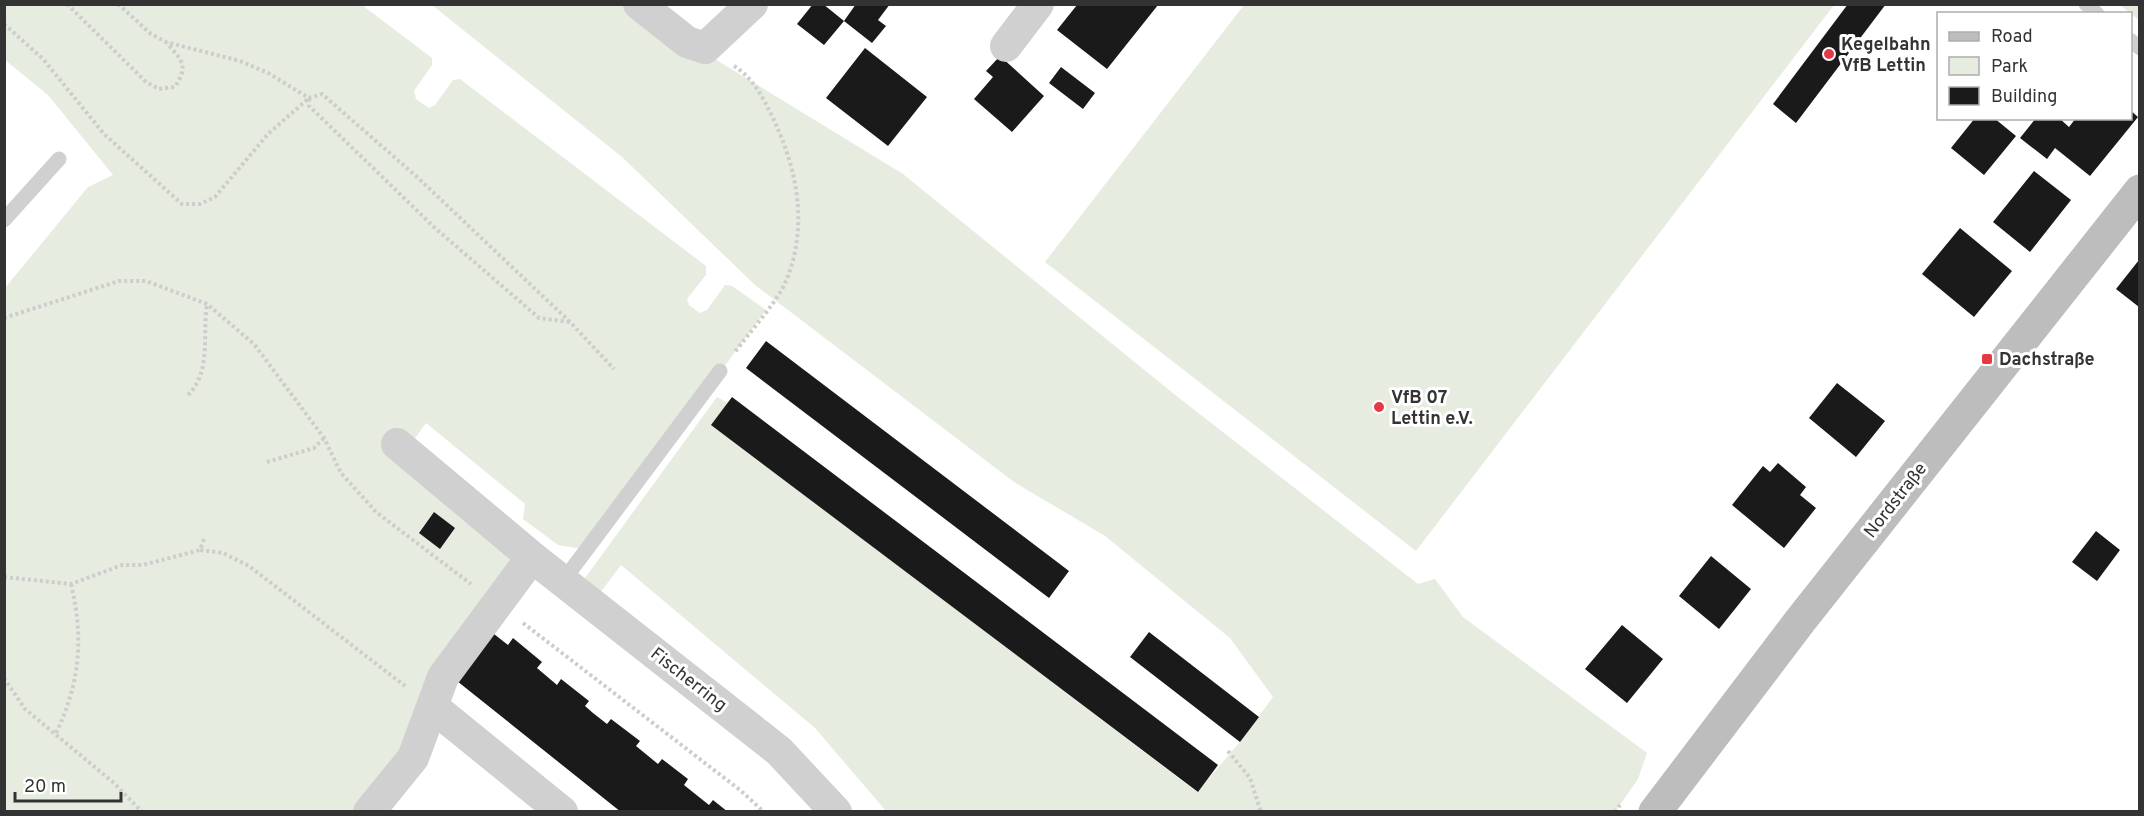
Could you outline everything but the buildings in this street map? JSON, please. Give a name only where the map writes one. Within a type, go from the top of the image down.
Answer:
[{"type":"street","points":[[639,4],[687,42],[705,48],[752,4]]},
{"type":"street","points":[[1006,46],[1038,4]]},
{"type":"street","name":"Nordstraße","points":[[1655,812],[1807,612],[2139,191]]},
{"type":"street","name":"Fischerring","points":[[397,444],[532,557],[779,750],[836,812]]},
{"type":"street","points":[[369,812],[413,758],[443,677],[532,557]]},
{"type":"street","points":[[433,707],[562,812]]},
{"type":"lane","points":[[4,220],[59,159]]},
{"type":"lane","points":[[563,581],[589,550],[720,371]]},
{"type":"path","points":[[67,4],[146,82],[159,89],[175,87],[183,74],[183,63],[166,42]]},
{"type":"path","points":[[118,4],[151,34],[166,42],[240,61],[268,73],[309,98]]},
{"type":"path","points":[[4,24],[43,59],[104,134],[182,204],[200,204],[215,197],[268,134],[309,98],[322,94],[416,176],[570,322],[614,369]]},
{"type":"path","points":[[705,48],[749,76],[787,148],[797,187],[795,253],[786,283],[720,371]]},
{"type":"path","points":[[309,98],[309,106],[435,228],[539,318],[570,322]]},
{"type":"path","points":[[4,318],[119,281],[146,281],[207,304],[254,344],[324,438],[341,473],[376,512],[731,783],[764,812]]},
{"type":"path","points":[[188,395],[196,387],[202,372],[207,304]]},
{"type":"path","points":[[267,462],[314,448],[324,438]]},
{"type":"path","points":[[200,550],[204,539]]},
{"type":"path","points":[[4,577],[71,584],[122,565],[143,565],[200,550],[223,553],[249,566],[433,707]]},
{"type":"path","points":[[56,733],[69,705],[79,650],[79,618],[71,584]]},
{"type":"path","points":[[4,678],[25,709],[56,733],[142,812]]},
{"type":"path","points":[[1228,751],[1250,778],[1261,812]]},
{"type":"green space","points":[[5,5],[362,5],[432,58],[432,65],[414,91],[416,99],[429,108],[435,105],[453,80],[460,79],[706,266],[706,275],[687,299],[689,305],[700,313],[707,310],[725,285],[732,286],[766,310],[589,550],[558,545],[523,519],[525,504],[426,423],[406,451],[532,557],[369,811],[5,812],[5,288],[88,187],[113,175],[48,95],[5,60]]},
{"type":"green space","points":[[432,5],[636,5],[687,42],[903,174],[1174,394],[1418,584],[1435,579],[1463,617],[1647,753],[1638,779],[1615,812],[886,811],[815,728],[621,565],[600,593],[585,578],[717,397],[728,403],[712,425],[1197,792],[1240,742],[1273,697],[1230,638],[1105,536],[1014,482],[755,285],[622,157]]},
{"type":"green space","name":"VfB 07 Lettin e.V.","points":[[1244,5],[1834,5],[1416,551],[1045,262]]},
{"type":"green space","points":[[2120,5],[2139,5],[2139,20],[2132,12]]},
{"type":"place","name":"Kegelbahn VfB Lettin","points":[[1829,54]]},
{"type":"place","name":"Dachstraße","points":[[1987,359]]},
{"type":"place","name":"VfB 07 Lettin e.V.","points":[[1379,407]]}]
